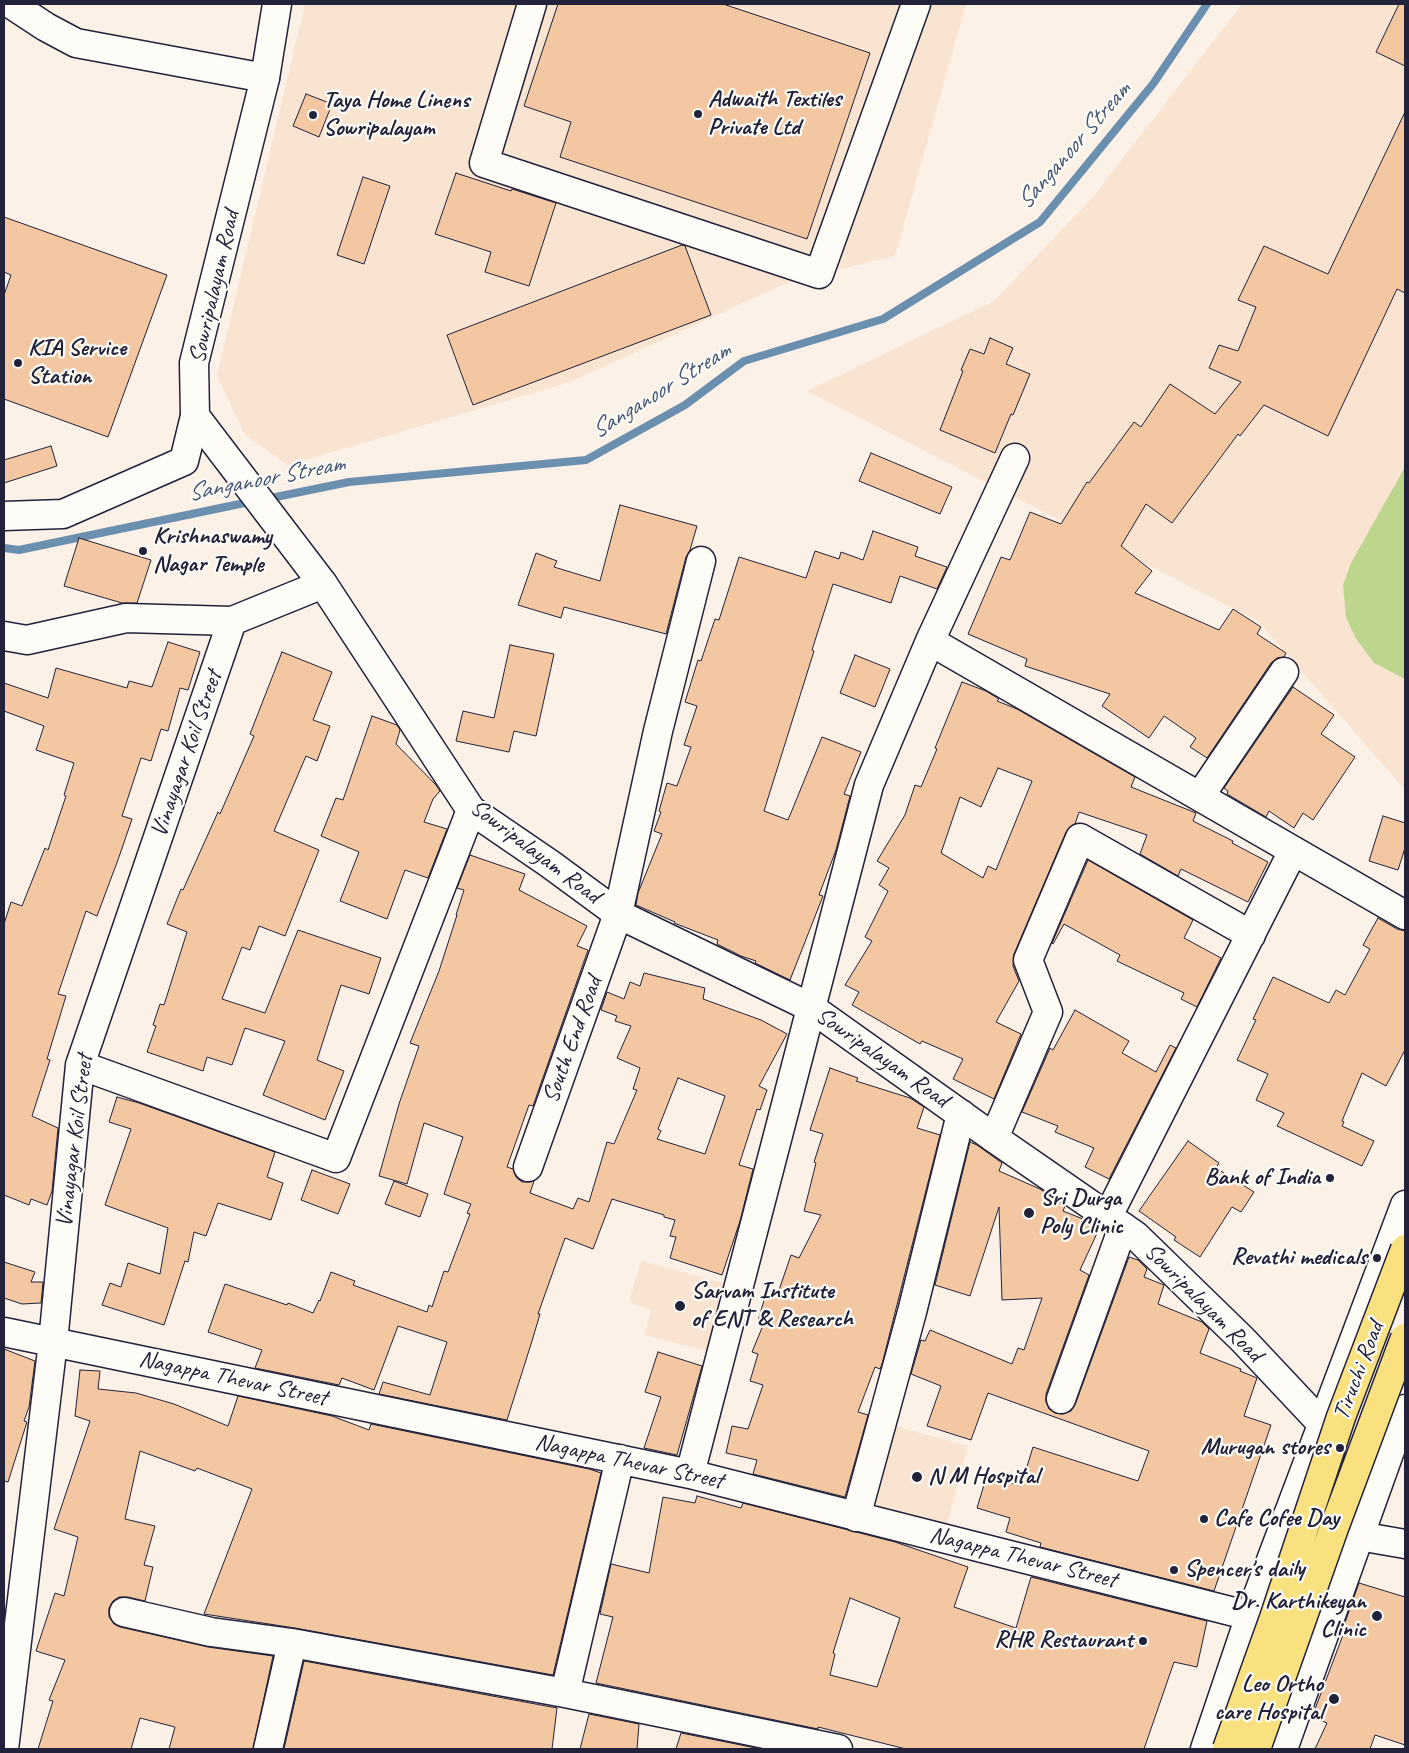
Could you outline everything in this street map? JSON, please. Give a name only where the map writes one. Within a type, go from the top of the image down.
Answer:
[{"type":"highway","name":"Tiruchi Road","points":[[1227,1749],[1274,1618],[1341,1417],[1405,1249]]},
{"type":"highway","name":"Tiruchi Road","points":[[1256,1749],[1334,1528],[1405,1338]]},
{"type":"street","points":[[11,4],[46,27],[76,43],[265,78]]},
{"type":"street","name":"Sowripalayam Road","points":[[276,4],[265,78],[194,364],[194,416],[322,584],[471,810],[550,864],[618,914],[810,1007],[1136,1236],[1243,1340],[1322,1424]]},
{"type":"street","points":[[532,4],[484,163],[819,274],[916,4]]},
{"type":"street","points":[[4,516],[63,514],[184,461],[194,416]]},
{"type":"street","points":[[690,1474],[869,785],[930,640],[1015,458]]},
{"type":"street","name":"South End Road","points":[[528,1167],[618,914],[658,730],[702,561]]},
{"type":"street","points":[[4,636],[27,640],[126,618],[232,621],[322,584]]},
{"type":"street","name":"Vinayagar Koil Street","points":[[4,1749],[53,1342],[80,1065],[232,621]]},
{"type":"street","points":[[930,640],[1405,915]]},
{"type":"street","points":[[1200,796],[1284,672]]},
{"type":"street","points":[[80,1065],[336,1158],[471,810]]},
{"type":"street","points":[[994,1138],[1048,1012],[1028,960],[1080,838],[1251,935]]},
{"type":"street","points":[[1061,1398],[1116,1222],[1251,935],[1293,851]]},
{"type":"street","points":[[856,1517],[912,1312],[961,1114]]},
{"type":"street","points":[[1206,1749],[1250,1616],[1405,1205]]},
{"type":"street","name":"Nagappa Thevar Street","points":[[4,1332],[690,1474],[1250,1616]]},
{"type":"street","points":[[1283,1749],[1405,1409]]},
{"type":"street","points":[[565,1693],[620,1459]]},
{"type":"street","points":[[1288,1516],[1359,1536],[1405,1544]]},
{"type":"street","points":[[124,1612],[211,1632],[292,1644],[565,1693],[838,1749]]},
{"type":"street","points":[[268,1749],[292,1644]]},
{"type":"shaded area","points":[[305,4],[966,4],[895,256],[791,281],[570,382],[288,465],[245,435],[217,376]]},
{"type":"shaded area","points":[[1242,4],[1405,4],[1405,790],[1258,621],[807,391],[994,301],[1093,197]]},
{"type":"shaded area","name":"Sarvam Institute of ENT & Research","points":[[641,1261],[727,1284],[707,1351],[645,1335],[651,1310],[629,1302]]},
{"type":"shaded area","name":"N M Hospital","points":[[887,1424],[968,1446],[946,1529],[865,1507]]},
{"type":"green space","points":[[1405,467],[1405,679],[1374,663],[1355,637],[1346,617],[1343,585],[1351,563]]},
{"type":"building","name":"Adwaith Textiles Private Ltd","points":[[558,4],[723,4],[870,53],[807,239],[560,157],[571,122],[524,106]]},
{"type":"building","points":[[1399,4],[1405,4],[1405,66],[1376,52]]},
{"type":"building","name":"Taya Home Linens Sowripalayam","points":[[306,94],[332,104],[319,137],[293,126]]},
{"type":"building","points":[[1405,112],[1405,293],[1397,289],[1328,436],[1264,405],[1240,436],[1238,434],[1172,523],[1146,504],[1121,546],[1152,571],[1135,593],[1219,630],[1233,609],[1261,627],[1257,634],[1286,653],[1284,657],[1277,658],[1271,663],[1207,758],[1190,747],[1196,738],[1164,716],[1149,738],[1102,706],[1110,694],[1025,666],[1027,659],[968,634],[1001,557],[1010,560],[1030,512],[1061,524],[1087,482],[1089,483],[1134,422],[1141,427],[1170,384],[1215,414],[1241,382],[1209,368],[1219,345],[1238,351],[1256,307],[1238,300],[1264,246],[1328,274]]},
{"type":"building","points":[[456,173],[556,203],[529,286],[485,272],[491,252],[435,234]]},
{"type":"building","points":[[363,177],[390,186],[364,264],[337,255]]},
{"type":"building","points":[[4,217],[167,275],[108,437],[4,399],[4,295],[11,275],[4,272]]},
{"type":"building","points":[[682,245],[685,246],[711,315],[473,405],[447,335]]},
{"type":"building","points":[[990,338],[1013,348],[1006,364],[1030,374],[995,453],[940,430],[970,349],[984,354]]},
{"type":"building","points":[[51,446],[57,466],[4,483],[4,460]]},
{"type":"building","points":[[871,453],[952,487],[940,514],[859,481]]},
{"type":"building","points":[[620,505],[697,526],[686,557],[666,634],[564,607],[561,618],[518,605],[536,553],[557,561],[554,567],[600,581]]},
{"type":"building","points":[[873,531],[918,547],[915,556],[947,567],[937,589],[900,576],[891,603],[833,584],[764,811],[788,820],[822,737],[861,752],[844,794],[850,796],[836,850],[819,895],[823,896],[790,980],[755,963],[756,961],[717,944],[718,940],[674,923],[636,905],[638,893],[662,834],[654,831],[661,812],[659,811],[667,783],[677,786],[691,747],[684,745],[697,706],[685,702],[698,660],[701,661],[715,619],[719,620],[739,557],[806,578],[815,551],[839,559],[841,552],[863,560]]},
{"type":"building","points":[[79,538],[151,560],[137,603],[122,603],[64,586]]},
{"type":"building","points":[[168,642],[200,652],[188,690],[180,688],[168,731],[161,729],[151,761],[141,758],[122,816],[132,819],[119,857],[97,916],[86,911],[58,994],[66,996],[47,1059],[50,1060],[32,1116],[58,1128],[52,1191],[47,1205],[31,1199],[29,1205],[4,1195],[4,924],[11,902],[22,906],[45,848],[48,850],[66,796],[64,795],[74,763],[36,750],[44,726],[4,711],[4,683],[48,698],[56,668],[127,688],[129,681],[152,687]]},
{"type":"building","points":[[510,645],[554,654],[536,736],[514,731],[509,752],[456,741],[463,711],[494,718]]},
{"type":"building","points":[[282,652],[332,672],[313,720],[330,726],[317,761],[306,756],[274,831],[319,850],[285,936],[259,926],[250,950],[242,947],[222,999],[265,1013],[298,930],[381,958],[369,994],[341,985],[317,1060],[344,1071],[325,1120],[263,1095],[285,1041],[245,1028],[232,1065],[207,1057],[203,1071],[147,1052],[156,1026],[153,1025],[160,1004],[164,1005],[187,932],[167,924],[181,889],[183,890],[218,812],[220,814],[254,736],[250,734]]},
{"type":"building","points":[[855,655],[890,669],[875,707],[840,693]]},
{"type":"building","points":[[962,682],[986,691],[999,699],[997,701],[1017,709],[1135,777],[1131,787],[1196,813],[1193,821],[1233,841],[1232,843],[1268,862],[1248,902],[1181,869],[1178,876],[1140,854],[1147,835],[1079,812],[1075,824],[1066,832],[1014,954],[1013,966],[1019,981],[996,1022],[1021,1034],[994,1099],[953,1079],[963,1059],[922,1041],[920,1044],[852,1005],[859,992],[845,985],[872,941],[865,937],[888,891],[879,885],[889,868],[877,861],[905,815],[915,785],[921,787],[937,749],[935,748]],"holes":[[[998,768],[1032,781],[996,870],[988,866],[983,878],[941,853],[960,797],[981,807]]]},
{"type":"building","points":[[1293,687],[1334,715],[1321,734],[1355,757],[1313,820],[1303,813],[1294,828],[1269,811],[1266,817],[1227,794],[1228,791],[1224,788]]},
{"type":"building","points":[[372,716],[397,725],[400,730],[396,744],[440,791],[433,799],[424,822],[447,829],[428,878],[405,870],[387,919],[340,901],[359,852],[321,836],[336,798],[343,800]]},
{"type":"building","points":[[1383,816],[1405,823],[1405,848],[1398,870],[1369,861]]},
{"type":"building","points":[[470,855],[525,874],[519,890],[587,926],[577,946],[588,950],[533,1106],[529,1105],[507,1167],[513,1169],[516,1177],[522,1182],[534,1181],[530,1193],[573,1209],[578,1198],[589,1202],[607,1142],[614,1144],[637,1090],[633,1089],[640,1068],[617,1058],[631,1026],[615,1021],[617,1016],[601,1010],[607,992],[624,999],[630,982],[640,986],[644,973],[705,988],[703,999],[761,1020],[787,1034],[759,1086],[767,1090],[760,1110],[757,1109],[739,1165],[753,1169],[740,1221],[722,1275],[670,1258],[676,1237],[670,1236],[675,1220],[612,1199],[593,1249],[565,1238],[538,1314],[540,1314],[507,1420],[379,1394],[383,1382],[430,1395],[447,1342],[398,1326],[374,1390],[342,1378],[339,1385],[255,1368],[262,1350],[208,1332],[225,1284],[287,1305],[288,1303],[313,1313],[320,1301],[331,1272],[355,1281],[353,1285],[427,1312],[429,1305],[432,1307],[444,1271],[448,1272],[470,1214],[467,1213],[471,1204],[444,1194],[463,1137],[424,1123],[407,1184],[379,1176],[399,1104],[419,1046],[410,1043],[439,971],[464,890],[457,888]],"holes":[[[678,1078],[725,1096],[705,1154],[657,1139],[661,1131],[658,1129]]]},
{"type":"building","points":[[1088,860],[1193,920],[1184,938],[1221,958],[1197,1007],[1181,999],[1184,993],[1117,961],[1120,955],[1064,924],[1052,943]]},
{"type":"building","points":[[1378,918],[1397,929],[1405,931],[1405,1050],[1386,1086],[1362,1073],[1342,1121],[1344,1122],[1342,1126],[1374,1141],[1362,1166],[1277,1126],[1284,1113],[1256,1100],[1268,1074],[1237,1060],[1256,1020],[1253,1019],[1273,977],[1329,1003],[1336,990],[1345,995],[1370,949],[1363,945]]},
{"type":"building","points":[[1075,1010],[1129,1041],[1122,1053],[1156,1072],[1170,1045],[1176,1048],[1109,1179],[1085,1167],[1094,1148],[1055,1132],[1058,1126],[1022,1112],[1050,1048],[1053,1050]]},
{"type":"building","points":[[830,1068],[858,1078],[856,1081],[910,1098],[924,1107],[917,1128],[940,1135],[882,1364],[880,1369],[875,1367],[858,1412],[868,1415],[845,1497],[753,1474],[757,1460],[726,1453],[732,1426],[748,1429],[763,1385],[750,1381],[758,1354],[752,1352],[764,1323],[758,1321],[767,1290],[778,1293],[791,1255],[799,1258],[821,1215],[804,1211],[816,1163],[814,1162],[823,1134],[810,1130]]},
{"type":"building","points":[[117,1097],[139,1103],[275,1152],[267,1177],[283,1183],[271,1220],[218,1203],[206,1236],[194,1232],[188,1262],[185,1261],[164,1325],[102,1305],[110,1283],[121,1287],[128,1263],[160,1274],[168,1228],[105,1205],[131,1129],[109,1122]]},
{"type":"building","points":[[1188,1141],[1219,1163],[1216,1168],[1254,1192],[1241,1212],[1232,1207],[1200,1257],[1174,1240],[1176,1237],[1139,1211]]},
{"type":"building","points":[[970,1142],[1002,1163],[999,1171],[1040,1189],[1065,1206],[1063,1211],[1083,1219],[1099,1229],[1080,1270],[1089,1275],[1046,1394],[1046,1402],[1049,1409],[1055,1413],[1063,1414],[1071,1411],[1075,1405],[1129,1257],[1138,1260],[1147,1269],[1144,1277],[1164,1285],[1158,1304],[1202,1322],[1209,1329],[1200,1353],[1241,1369],[1240,1371],[1257,1378],[1244,1416],[1271,1425],[1214,1591],[1040,1547],[1041,1543],[1006,1532],[1010,1518],[977,1508],[987,1475],[1021,1486],[1033,1447],[1138,1481],[1149,1451],[988,1393],[971,1440],[927,1426],[941,1386],[911,1374],[921,1340],[925,1341],[930,1330],[1012,1364],[1018,1348],[1024,1350],[1042,1298],[1002,1300],[999,1207],[970,1296],[935,1285]]},
{"type":"building","points":[[312,1170],[350,1184],[338,1214],[301,1200]]},
{"type":"building","points":[[394,1181],[428,1194],[420,1217],[385,1204]]},
{"type":"building","points":[[4,1262],[35,1272],[31,1282],[43,1282],[41,1303],[22,1304],[4,1298]]},
{"type":"building","points":[[4,1349],[35,1361],[29,1407],[24,1421],[27,1422],[8,1482],[4,1481]]},
{"type":"building","points":[[658,1352],[702,1366],[677,1455],[644,1448],[661,1397],[645,1392]]},
{"type":"building","points":[[80,1370],[100,1371],[98,1389],[136,1393],[174,1404],[228,1426],[238,1396],[332,1416],[369,1430],[371,1424],[601,1473],[553,1675],[295,1628],[204,1614],[252,1489],[197,1468],[195,1471],[140,1451],[125,1519],[155,1526],[144,1565],[153,1567],[145,1601],[119,1597],[113,1601],[109,1608],[109,1617],[114,1624],[120,1627],[208,1647],[273,1656],[253,1749],[169,1749],[175,1727],[140,1718],[131,1749],[38,1749],[53,1701],[49,1700],[65,1660],[36,1651],[55,1593],[64,1596],[78,1537],[54,1529],[90,1421],[75,1416]]},
{"type":"building","points":[[697,1496],[741,1508],[743,1503],[895,1542],[968,1567],[954,1607],[1016,1628],[1031,1577],[1207,1621],[1197,1667],[1174,1662],[1144,1749],[906,1749],[818,1727],[818,1729],[596,1683],[613,1617],[600,1614],[611,1564],[649,1573],[663,1497],[695,1503]],"holes":[[[850,1598],[900,1618],[877,1687],[830,1675],[835,1654],[833,1653]]]},
{"type":"building","points":[[1359,1583],[1405,1597],[1405,1745],[1375,1735],[1370,1749],[1315,1749],[1327,1723],[1312,1717],[1343,1635],[1341,1634]]},
{"type":"building","points":[[304,1661],[557,1708],[552,1749],[284,1749]]},
{"type":"building","points":[[589,1714],[639,1724],[637,1749],[580,1749]]},
{"type":"building","points":[[681,1733],[761,1749],[676,1749]]},
{"type":"waterway","name":"Sanganoor Stream","points":[[266,499],[349,482],[586,460],[685,405],[744,361],[883,319],[1040,222],[1153,84],[1207,4]]},
{"type":"waterway","name":"Sanganoor Stream","points":[[4,548],[19,550],[254,501]]},
{"type":"place","name":"Adwaith Textiles Private Ltd","points":[[698,114]]},
{"type":"place","name":"Taya Home Linens Sowripalayam","points":[[313,115]]},
{"type":"place","name":"KIA Service Station","points":[[18,363]]},
{"type":"place","name":"Krishnaswamy Nagar Temple","points":[[143,551]]},
{"type":"place","name":"Bank of India","points":[[1330,1178]]},
{"type":"place","name":"Sri Durga Poly Clinic","points":[[1029,1213]]},
{"type":"place","name":"Revathi medicals","points":[[1377,1258]]},
{"type":"place","name":"Sarvam Institute of ENT & Research","points":[[680,1306]]},
{"type":"place","name":"Murugan stores","points":[[1340,1448]]},
{"type":"place","name":"N M Hospital","points":[[917,1477]]},
{"type":"place","name":"Cafe Cofee Day","points":[[1204,1519]]},
{"type":"place","name":"Spencer's daily","points":[[1174,1570]]},
{"type":"place","name":"Dr. Karthikeyan Clinic","points":[[1377,1616]]},
{"type":"place","name":"RHR Restaurant","points":[[1143,1641]]},
{"type":"place","name":"Leo Ortho care Hospital","points":[[1334,1699]]}]
